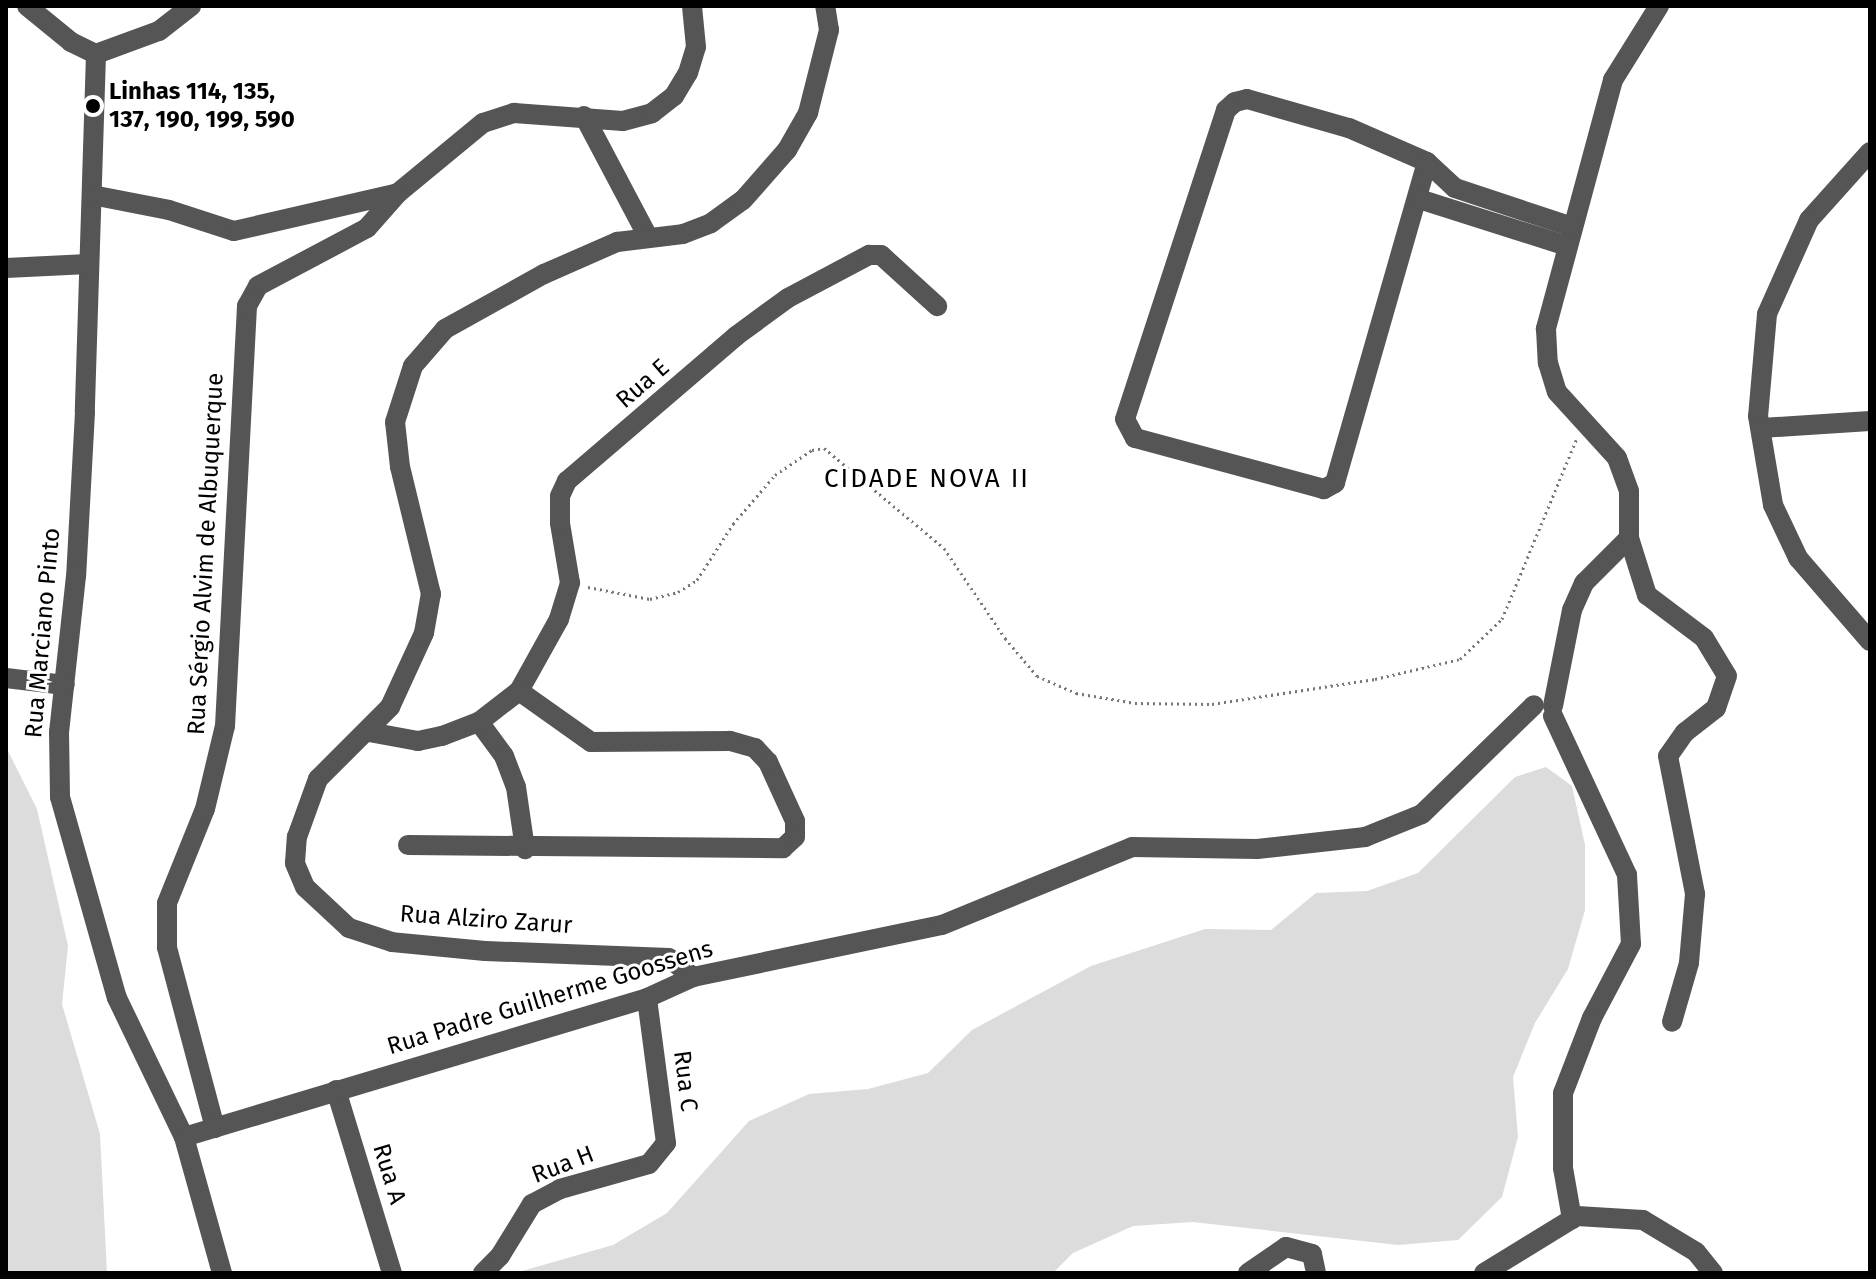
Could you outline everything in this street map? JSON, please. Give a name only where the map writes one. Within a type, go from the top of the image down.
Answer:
[{"type":"street","points":[[27,6],[71,42],[96,54],[159,31],[191,6]]},
{"type":"street","name":"Rua Sérgio Alvim de Albuquerque","points":[[215,1128],[167,947],[167,903],[205,809],[225,726],[247,306],[258,286],[367,228],[398,193],[483,123],[514,113],[623,121],[652,113],[674,96],[696,47],[692,6]]},
{"type":"street","name":"Rua Alziro Zarur","points":[[693,977],[669,958],[485,951],[392,942],[349,928],[323,909],[295,863],[297,837],[318,779],[369,732],[407,678],[431,594],[400,467],[395,422],[413,366],[445,329],[544,274],[617,242],[683,234],[711,223],[743,200],[787,150],[820,81],[829,30],[825,6]]},
{"type":"street","points":[[1659,6],[1613,80],[1546,329],[1548,363],[1557,392],[1621,469],[1629,491],[1629,538],[1647,595],[1704,638],[1727,676],[1716,708],[1685,732],[1668,756],[1695,894],[1689,963],[1672,1022]]},
{"type":"street","name":"Rua Marciano Pinto","points":[[96,54],[85,412],[59,732],[60,797],[85,900],[117,998],[184,1137],[222,1273]]},
{"type":"street","points":[[1427,162],[1419,199],[1335,483],[1324,489],[1135,438],[1125,419],[1226,110],[1235,102],[1247,99],[1297,111],[1427,162],[1455,188],[1569,237]]},
{"type":"street","points":[[584,116],[648,237]]},
{"type":"street","points":[[1870,152],[1809,220],[1767,314],[1761,428],[1773,505],[1798,558],[1870,641]]},
{"type":"street","points":[[92,195],[169,210],[234,231],[398,193]]},
{"type":"street","points":[[1419,199],[1569,237]]},
{"type":"street","name":"Rua E","points":[[519,691],[559,619],[570,583],[560,523],[560,496],[567,481],[736,336],[788,298],[869,255],[881,255],[937,306]]},
{"type":"street","points":[[6,268],[88,264]]},
{"type":"street","points":[[1761,428],[1870,421]]},
{"type":"street","points":[[1572,1219],[1563,1168],[1563,1093],[1592,1018],[1631,944],[1627,875],[1564,741],[1542,712],[1584,583],[1629,538]]},
{"type":"street","points":[[6,678],[65,685]]},
{"type":"street","points":[[369,732],[418,741],[479,722],[519,691],[591,742],[744,743],[768,762],[795,821],[795,837],[783,848],[525,849],[408,845]]},
{"type":"street","name":"Rua Padre Guilherme Goossens","points":[[184,1137],[647,998],[693,977],[942,925],[1132,847],[1257,849],[1365,837],[1422,814],[1504,731],[1542,712]]},
{"type":"street","points":[[479,722],[504,756],[516,787],[525,849]]},
{"type":"street","name":"Rua C","points":[[647,998],[666,1143],[649,1164]]},
{"type":"street","name":"Rua A","points":[[336,1090],[392,1273]]},
{"type":"street","name":"Rua H","points":[[483,1273],[500,1256],[532,1204],[560,1189],[649,1164]]},
{"type":"street","points":[[1484,1273],[1572,1219],[1643,1220],[1696,1252],[1713,1273]]},
{"type":"street","points":[[1248,1273],[1286,1247],[1312,1254],[1316,1273]]},
{"type":"path","points":[[570,583],[650,599],[678,592],[697,580],[733,524],[775,475],[812,450],[824,448],[944,548],[1005,638],[1037,676],[1076,693],[1135,703],[1212,704],[1361,681],[1460,659],[1502,619],[1584,422]]},
{"type":"shaded area","points":[[6,747],[37,809],[68,946],[62,1004],[100,1134],[107,1273],[6,1273]]},
{"type":"shaded area","points":[[1546,767],[1572,786],[1585,845],[1585,910],[1568,969],[1535,1023],[1513,1077],[1518,1137],[1502,1197],[1458,1240],[1398,1245],[1193,1222],[1133,1226],[1073,1253],[1053,1273],[515,1273],[613,1245],[667,1213],[749,1121],[809,1094],[868,1089],[928,1073],[972,1030],[1091,966],[1205,929],[1271,930],[1316,893],[1367,891],[1418,873],[1515,777]]},
{"type":"place","name":"Linhas 114, 135, 137, 190, 199, 590","points":[[93,106]]},
{"type":"district","name":"CIDADE NOVA II","points":[[927,479]]}]
